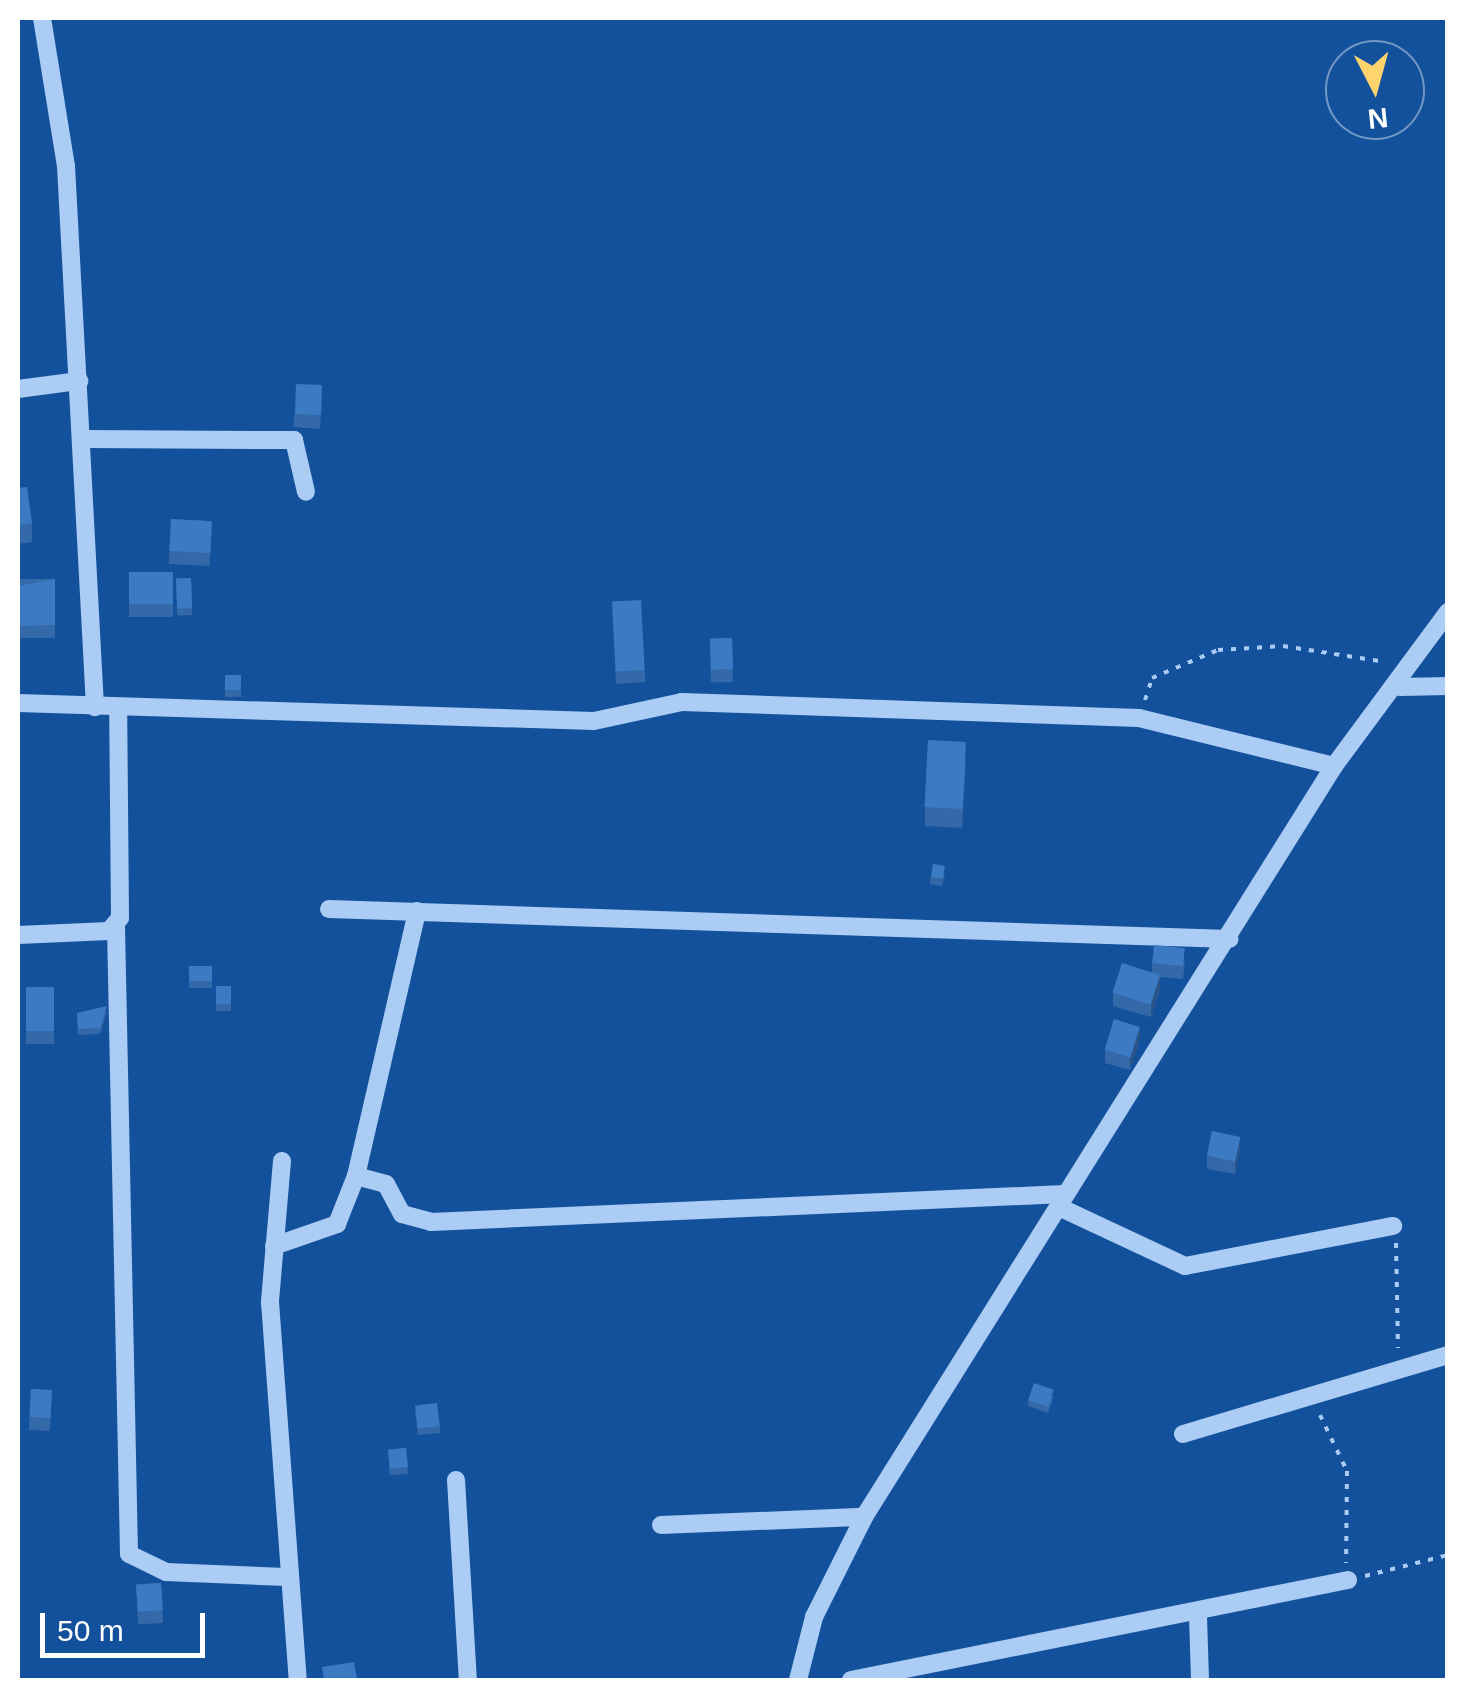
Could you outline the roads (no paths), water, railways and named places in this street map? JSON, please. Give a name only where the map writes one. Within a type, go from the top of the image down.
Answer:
[{"type":"street","points":[[42,18],[66,166],[95,707]]},
{"type":"street","points":[[18,389],[79,381]]},
{"type":"street","points":[[83,440],[294,440],[306,492]]},
{"type":"street","points":[[798,1680],[814,1618],[864,1517],[1230,939],[1334,766],[1400,687],[1448,612]]},
{"type":"street","points":[[1400,687],[1448,686]]},
{"type":"street","points":[[18,703],[594,721],[682,702],[1138,718],[1334,766]]},
{"type":"street","points":[[118,708],[116,927],[129,1554],[166,1572],[286,1577]]},
{"type":"street","points":[[330,909],[1230,939]]},
{"type":"street","points":[[274,1246],[337,1224],[356,1176],[417,912]]},
{"type":"street","points":[[18,935],[116,927]]},
{"type":"street","points":[[282,1162],[274,1246],[286,1577],[298,1680]]},
{"type":"street","points":[[356,1176],[386,1184],[402,1214],[431,1222],[1061,1201],[1185,1266],[1393,1226]]},
{"type":"street","points":[[1183,1434],[1315,1399],[1448,1354]]},
{"type":"street","points":[[456,1480],[468,1680]]},
{"type":"street","points":[[660,1525],[864,1517]]},
{"type":"street","points":[[850,1680],[1198,1616],[1348,1580]]},
{"type":"street","points":[[1198,1616],[1200,1680]]}]
